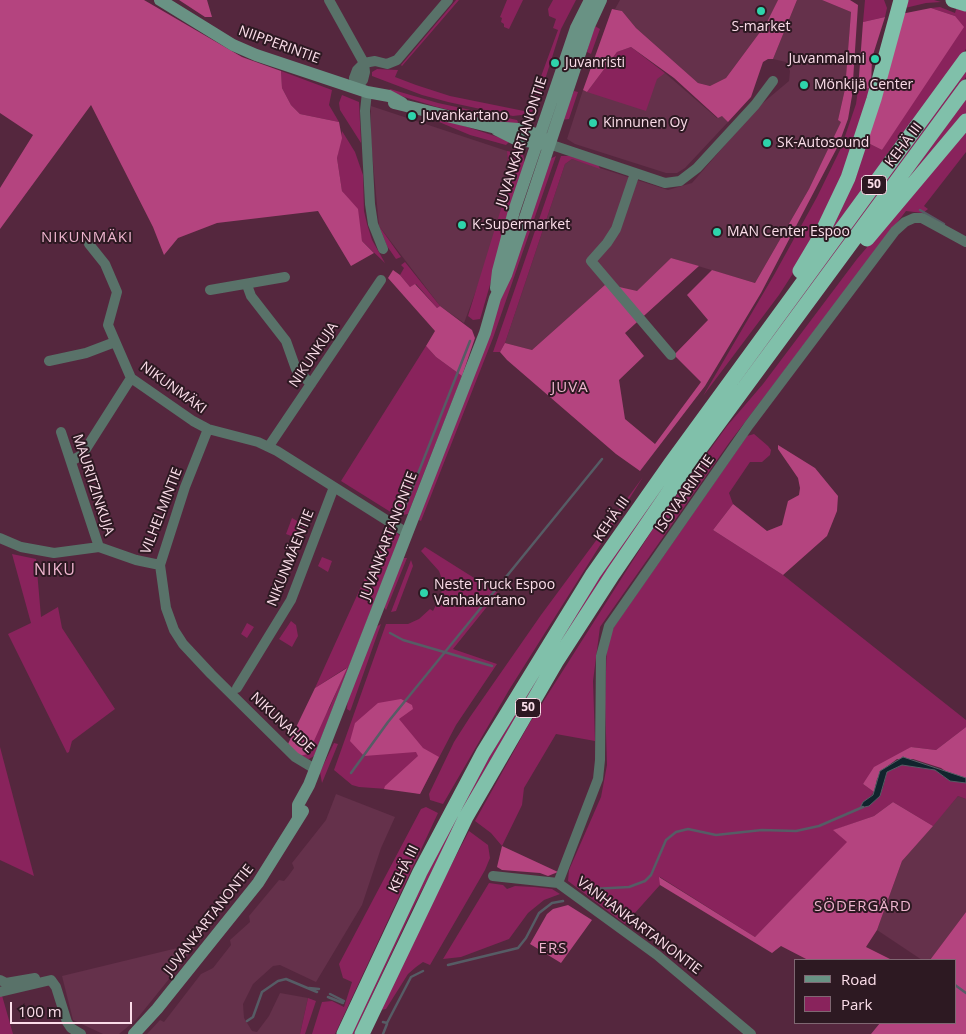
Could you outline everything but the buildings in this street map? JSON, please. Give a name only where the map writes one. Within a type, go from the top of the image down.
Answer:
[{"type":"highway","points":[[782,310],[790,287],[819,239],[848,178],[874,99],[901,0]]},
{"type":"highway","name":"KEHÄ III","points":[[344,1034],[420,872],[483,753],[532,670],[593,574],[782,310],[966,59]]},
{"type":"highway","name":"KEHÄ III","points":[[362,1034],[461,826],[556,662],[612,574],[684,470],[966,87]]},
{"type":"highway","points":[[813,296],[844,267],[966,121]]},
{"type":"main road","name":"NIIPPERINTIE","points":[[160,0],[240,48],[362,90],[387,102],[402,103],[492,126],[518,129],[542,141]]},
{"type":"main road","name":"JUVANKARTANONTIE","points":[[134,1034],[157,1009],[258,884],[309,800],[309,785],[484,333],[495,298],[506,275],[542,141],[576,28],[590,0]]},
{"type":"main road","name":"JUVANKARTANONTIE","points":[[542,141],[601,0]]},
{"type":"street","points":[[329,0],[364,63],[365,72],[362,90],[370,204],[373,224],[383,249]]},
{"type":"street","points":[[364,63],[375,61],[388,64],[397,60],[448,0]]},
{"type":"street","points":[[542,141],[665,182],[680,181],[756,105],[773,81]]},
{"type":"street","points":[[635,173],[616,229],[607,243],[591,261],[671,355]]},
{"type":"street","name":"ISOVAARINTIE","points":[[558,883],[598,779],[600,760],[601,656],[609,626],[749,425],[896,231],[905,222],[914,218],[922,218],[966,242]]},
{"type":"street","name":"NIKUNMÄKI","points":[[89,244],[105,264],[117,292],[108,320],[115,342],[132,378],[193,421],[208,429],[269,446],[406,533]]},
{"type":"street","points":[[210,290],[285,277]]},
{"type":"street","name":"NIKUNKUJA","points":[[269,446],[381,280]]},
{"type":"street","points":[[246,285],[251,296],[286,341],[296,369],[311,384]]},
{"type":"street","points":[[49,361],[86,353],[115,342]]},
{"type":"street","points":[[71,461],[82,455],[132,378]]},
{"type":"street","name":"VILHELMINTIE","points":[[0,538],[21,547],[54,554],[99,547],[136,560],[160,565],[185,487],[208,429]]},
{"type":"street","name":"MAURITZINKUJA","points":[[61,432],[99,547]]},
{"type":"street","name":"NIKUNMÄENTIE","points":[[234,691],[291,600],[334,486]]},
{"type":"street","name":"NIKUNAHDE","points":[[160,565],[166,608],[174,630],[190,651],[234,691],[295,757],[316,769]]},
{"type":"street","name":"VANHANKARTANONTIE","points":[[494,876],[558,883],[657,955],[751,1034]]},
{"type":"street","points":[[0,980],[6,982],[44,977],[51,980],[56,987],[67,1022],[71,1028],[81,1034]]},
{"type":"street","points":[[0,992],[51,980]]},
{"type":"shaded area","points":[[0,0],[144,0],[242,57],[281,71],[282,88],[291,105],[300,114],[339,122],[342,138],[337,158],[342,191],[358,209],[362,241],[374,253],[351,266],[318,211],[217,223],[178,238],[164,255],[153,227],[91,105],[0,229],[0,188],[33,135],[0,113]]},
{"type":"shaded area","points":[[179,0],[207,0],[212,17],[205,17]]},
{"type":"shaded area","points":[[620,0],[778,0],[766,24],[726,78],[710,86],[698,83],[636,28],[622,11],[615,9]]},
{"type":"shaded area","points":[[778,0],[797,0],[773,59],[763,62],[751,97],[728,122],[722,116],[718,118],[674,78],[631,47],[617,52],[587,92],[583,90],[612,9],[622,11],[636,28],[698,83],[710,86],[726,78],[766,24]]},
{"type":"shaded area","points":[[797,0],[822,0],[851,12],[845,89],[838,120],[842,121],[809,189],[755,283],[671,258],[637,292],[606,284],[532,350],[505,343],[565,164],[572,159],[668,190],[692,183],[758,107],[789,81],[790,71],[786,62],[773,59]]},
{"type":"shaded area","points":[[822,0],[850,0],[858,5],[852,96],[848,119],[838,146],[761,293],[705,386],[640,471],[616,454],[500,352],[505,343],[532,350],[606,284],[637,291],[671,258],[699,266],[625,333],[644,356],[619,380],[625,419],[655,444],[701,382],[674,355],[708,320],[687,295],[712,270],[755,283],[809,189],[841,122],[838,120],[845,89],[851,12]]},
{"type":"shaded area","points":[[931,8],[955,16],[964,27],[882,150],[864,141],[901,14]]},
{"type":"shaded area","points":[[885,17],[872,58],[871,88],[858,90],[863,22]]},
{"type":"shaded area","points":[[665,73],[717,118],[722,115],[728,122],[685,168],[677,173],[666,173],[575,144],[567,139],[583,90],[587,92]]},
{"type":"shaded area","points":[[371,106],[507,151],[509,183],[486,264],[464,323],[440,306],[379,226],[371,141]]},
{"type":"shaded area","points":[[393,270],[410,287],[415,284],[437,308],[440,306],[472,330],[475,338],[462,376],[436,357],[426,346],[435,331],[388,278]]},
{"type":"shaded area","points":[[778,445],[815,468],[838,496],[837,511],[827,536],[783,575],[713,530],[733,504],[767,531],[782,525],[788,501],[799,495],[800,488],[798,478],[778,449]]},
{"type":"shaded area","points":[[347,668],[308,754],[299,756],[287,746],[315,688]]},
{"type":"shaded area","points":[[401,699],[412,705],[413,709],[399,719],[423,748],[439,757],[420,794],[384,789],[418,756],[416,752],[364,756],[350,741],[355,723],[378,703]]},
{"type":"shaded area","points":[[966,727],[966,778],[953,776],[941,768],[913,759],[897,759],[885,768],[877,779],[874,792],[863,784],[874,767],[911,747],[936,750]]},
{"type":"shaded area","points":[[336,794],[395,817],[381,848],[362,905],[316,982],[280,965],[273,966],[253,984],[243,1004],[244,1018],[252,1031],[257,1032],[269,1016],[280,993],[308,998],[300,1034],[147,1034],[160,1020],[164,1022],[201,974],[213,968],[231,945],[230,940],[250,922],[249,916],[279,880],[284,881],[289,875],[294,868],[292,863],[326,820]]},
{"type":"shaded area","points":[[958,796],[966,799],[966,912],[931,959],[920,959],[877,930],[902,861]]},
{"type":"shaded area","points":[[893,802],[933,826],[902,861],[877,930],[866,947],[890,959],[806,959],[781,946],[772,953],[660,885],[659,877],[755,937],[847,842],[833,830],[874,816]]},
{"type":"shaded area","points":[[502,846],[558,872],[548,876],[540,873],[502,870],[497,867]]},
{"type":"shaded area","points":[[568,905],[592,920],[561,963],[530,944],[547,914],[553,909]]},
{"type":"shaded area","points":[[966,912],[966,1034],[871,1034],[879,1024],[956,1024],[956,959],[931,959]]},
{"type":"shaded area","points":[[198,943],[136,1020],[119,1034],[103,1034],[73,1020],[62,976]]},
{"type":"green space","points":[[456,0],[459,0],[402,66],[401,65]]},
{"type":"green space","points":[[507,0],[523,0],[509,29],[504,27],[500,17]]},
{"type":"green space","points":[[553,0],[576,0],[561,29],[537,105],[530,114],[513,116],[448,102],[422,95],[372,76],[372,72],[377,69],[398,70],[395,77],[416,85],[450,96],[524,111],[529,100],[532,101],[558,30],[553,28],[556,19],[549,16],[548,9]]},
{"type":"green space","points":[[865,0],[884,0],[887,8],[885,17],[863,22]]},
{"type":"green space","points":[[905,0],[934,0],[941,2],[905,8]]},
{"type":"green space","points":[[959,0],[966,0],[966,49],[925,108],[825,240],[864,141],[882,150],[955,16],[931,8],[940,7],[955,13]]},
{"type":"green space","points":[[593,25],[600,29],[591,54],[587,52]]},
{"type":"green space","points":[[631,47],[665,73],[657,79],[646,111],[587,92],[617,52]]},
{"type":"green space","points":[[966,69],[966,77],[546,665],[476,785],[414,906],[354,1034],[351,1034],[412,903],[474,782],[618,546]]},
{"type":"green space","points":[[281,71],[332,90],[329,105],[339,122],[300,114],[291,105],[282,88]]},
{"type":"green space","points":[[871,88],[841,180],[801,261],[779,295],[703,396],[817,197],[841,148],[856,104],[858,90]]},
{"type":"green space","points":[[390,89],[438,103],[517,120],[517,126],[437,107],[388,92]]},
{"type":"green space","points":[[574,91],[578,92],[569,119],[561,120]]},
{"type":"green space","points":[[342,95],[359,102],[361,143],[340,110],[339,103]]},
{"type":"green space","points":[[966,98],[966,114],[884,210],[936,140]]},
{"type":"green space","points":[[432,119],[452,122],[510,141],[506,145],[470,135]]},
{"type":"green space","points":[[342,131],[355,152],[363,175],[364,211],[367,224],[372,240],[385,263],[362,241],[356,209],[342,191],[337,158]]},
{"type":"green space","points":[[966,131],[966,152],[924,206],[928,209],[923,213],[906,211],[729,443],[600,627],[593,681],[595,741],[556,734],[524,788],[522,805],[502,846],[491,833],[475,821],[529,724],[656,524],[727,426],[763,384],[857,259]]},
{"type":"green space","points":[[516,146],[522,150],[525,163],[481,316],[480,319],[473,320],[468,316],[509,183],[507,151],[512,152]]},
{"type":"green space","points":[[556,156],[493,338],[421,521],[417,519],[550,159]]},
{"type":"green space","points":[[561,156],[573,156],[598,164],[600,169],[572,159],[565,164],[505,343],[500,352],[493,352]]},
{"type":"green space","points":[[379,226],[401,257],[396,259],[387,246]]},
{"type":"green space","points":[[405,262],[440,306],[437,308],[416,284],[410,287],[400,275],[404,268],[401,265]]},
{"type":"green space","points":[[426,346],[436,357],[462,376],[408,514],[397,516],[341,481]]},
{"type":"green space","points":[[754,434],[768,446],[771,450],[770,455],[762,462],[750,462],[729,493],[733,504],[713,530],[783,575],[966,720],[966,727],[936,750],[911,747],[863,784],[874,792],[860,808],[883,788],[887,772],[902,765],[936,770],[944,777],[966,783],[966,799],[958,796],[933,826],[893,802],[874,816],[834,830],[848,842],[755,937],[660,877],[660,885],[625,924],[568,881],[569,870],[601,797],[607,765],[605,702],[607,640],[614,627],[747,436]]},
{"type":"green space","points":[[643,477],[509,690],[443,804],[430,800],[429,794],[454,742],[470,717],[541,615]]},
{"type":"green space","points":[[292,518],[306,526],[299,539],[286,534]]},
{"type":"green space","points":[[389,525],[400,536],[314,756],[309,759],[303,758],[299,756],[330,707],[346,668],[315,688]]},
{"type":"green space","points":[[425,547],[498,593],[453,649],[497,664],[456,725],[420,794],[352,785],[334,770],[386,624],[408,624],[419,619],[430,609],[433,611],[441,595],[443,582],[439,571],[421,551]]},
{"type":"green space","points":[[12,554],[36,559],[41,617],[58,607],[62,628],[115,709],[72,741],[67,753],[8,634],[31,623]]},
{"type":"green space","points":[[322,557],[332,561],[328,572],[318,566]]},
{"type":"green space","points":[[403,558],[407,558],[386,610],[384,607]]},
{"type":"green space","points":[[411,560],[413,566],[396,611],[391,612]]},
{"type":"green space","points":[[291,621],[296,625],[298,636],[292,647],[279,639]]},
{"type":"green space","points":[[247,623],[254,627],[247,638],[241,634]]},
{"type":"green space","points":[[381,624],[350,711],[347,709],[348,695],[376,627]]},
{"type":"green space","points":[[334,743],[338,744],[322,783],[320,772]]},
{"type":"green space","points":[[0,747],[34,876],[0,860]]},
{"type":"green space","points":[[426,807],[438,813],[335,1034],[312,1034],[322,1002],[332,1001],[344,1007],[352,982],[343,978],[339,964],[421,809]]},
{"type":"green space","points":[[469,831],[488,845],[490,858],[485,870],[430,965],[423,962],[408,974],[386,1009],[381,1010],[423,919]]},
{"type":"green space","points":[[489,883],[503,885],[507,889],[515,886],[552,889],[560,894],[544,900],[528,913],[509,939],[461,957],[443,959]]},
{"type":"green space","points":[[1,992],[13,1034],[0,1034]]},
{"type":"green space","points":[[308,998],[316,1001],[305,1034],[300,1034]]},
{"type":"water","points":[[903,757],[966,778],[966,783],[950,781],[935,770],[902,765],[887,772],[880,796],[869,806],[860,808],[863,802],[873,795],[880,771]]},
{"type":"waterway","points":[[920,210],[944,224]]},
{"type":"waterway","points":[[403,512],[470,341]]},
{"type":"waterway","points":[[351,773],[388,722],[602,459]]},
{"type":"waterway","points":[[390,633],[403,640],[492,666]]},
{"type":"waterway","points":[[593,889],[629,887],[645,881],[651,875],[666,840],[676,832],[688,829],[716,835],[762,830],[796,831],[819,826],[863,807]]},
{"type":"waterway","points":[[448,965],[518,948],[526,938],[539,913],[552,903],[563,901]]},
{"type":"waterway","points":[[383,1022],[387,1023],[411,977],[423,971]]},
{"type":"waterway","points":[[247,1021],[253,1017],[262,992],[278,981],[286,979],[317,992]]},
{"type":"waterway","points":[[956,986],[966,993]]},
{"type":"waterway","points":[[309,988],[319,989]]},
{"type":"waterway","points":[[330,994],[344,1001]]},
{"type":"waterway","points":[[328,997],[343,1003]]},
{"type":"waterway","points":[[383,1034],[387,1024]]},
{"type":"place","name":"S-market","points":[[761,11]]},
{"type":"place","name":"Juvanmalmi","points":[[875,59]]},
{"type":"place","name":"Juvanristi","points":[[555,63]]},
{"type":"place","name":"Mönkijä Center","points":[[804,85]]},
{"type":"place","name":"Juvankartano","points":[[412,116]]},
{"type":"place","name":"Kinnunen Oy","points":[[593,123]]},
{"type":"place","name":"SK-Autosound","points":[[767,143]]},
{"type":"place","name":"K-Supermarket","points":[[462,225]]},
{"type":"place","name":"MAN Center Espoo","points":[[717,232]]},
{"type":"place","name":"Neste Truck Espoo Vanhakartano","points":[[424,593]]},
{"type":"district","name":"NIKUNMÄKI","points":[[87,238]]},
{"type":"district","name":"JUVA","points":[[570,388]]},
{"type":"district","name":"NIKU","points":[[55,570]]},
{"type":"district","name":"SÖDERGÅRD","points":[[863,907]]},
{"type":"district","name":"ERS","points":[[553,949]]}]
